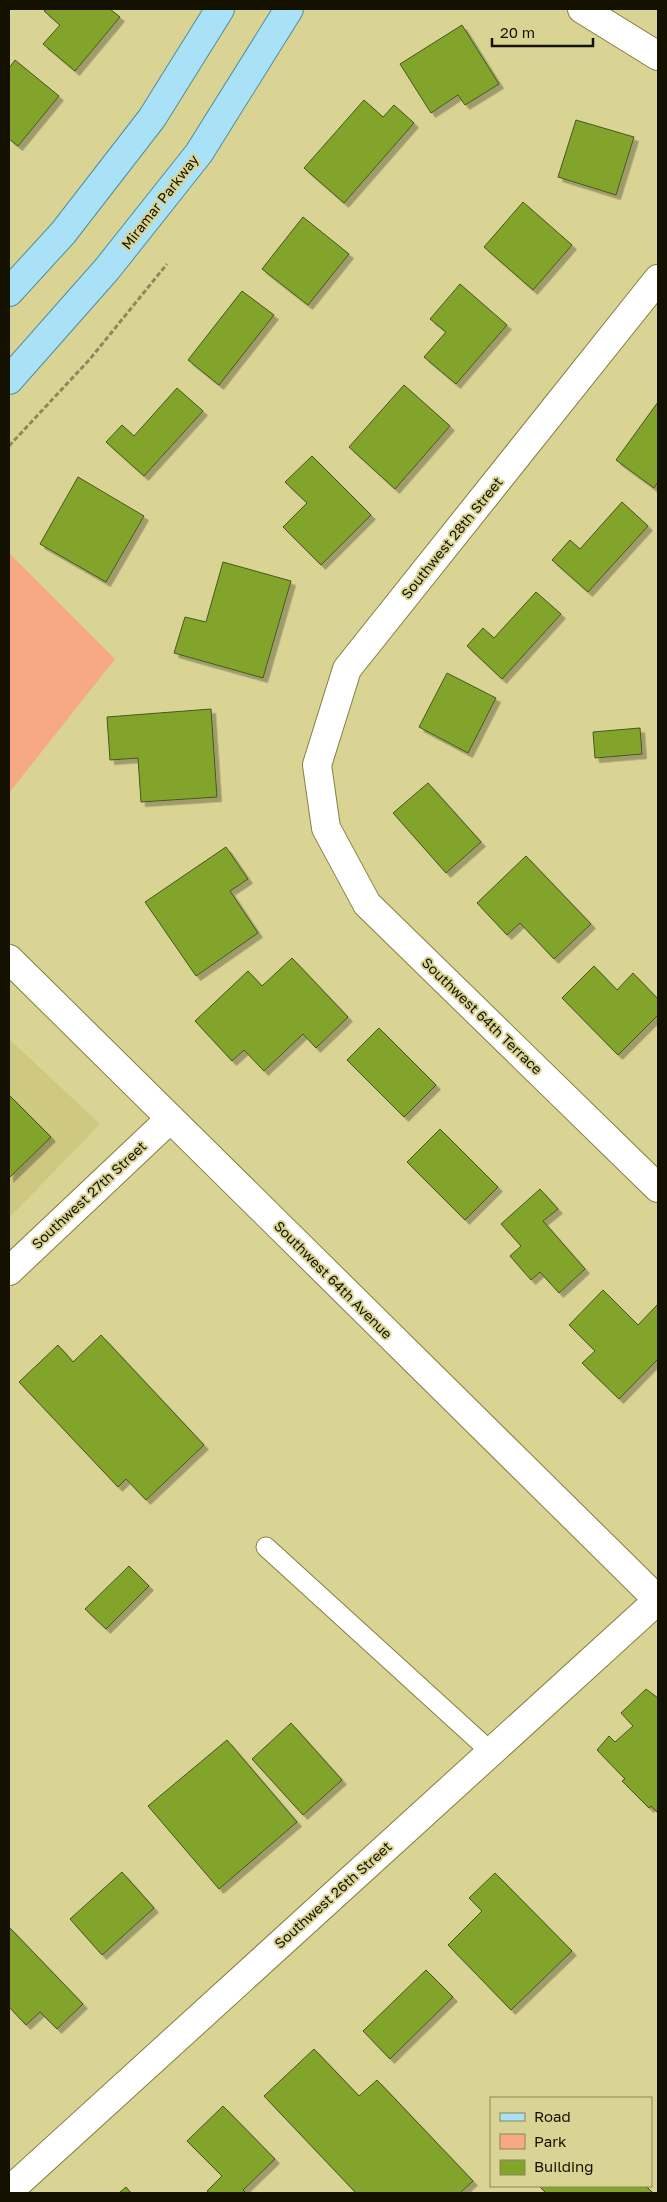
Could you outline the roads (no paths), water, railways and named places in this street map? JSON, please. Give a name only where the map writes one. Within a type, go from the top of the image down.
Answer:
[{"type":"main road","points":[[9,292],[63,233],[152,118],[220,9]]},
{"type":"main road","name":"Miramar Parkway","points":[[9,380],[107,269],[199,153],[289,9]]},
{"type":"street","points":[[582,9],[658,56]]},
{"type":"street","name":"Southwest 28th Street","points":[[326,828],[317,765],[348,669],[658,280]]},
{"type":"street","name":"Southwest 64th Terrace","points":[[326,828],[367,904],[658,1188]]},
{"type":"street","name":"Southwest 64th Avenue","points":[[9,959],[658,1600]]},
{"type":"street","name":"Southwest 27th Street","points":[[9,1271],[170,1119]]},
{"type":"street","name":"Southwest 26th Street","points":[[9,2191],[658,1600]]},
{"type":"lane","points":[[266,1547],[491,1752]]}]
